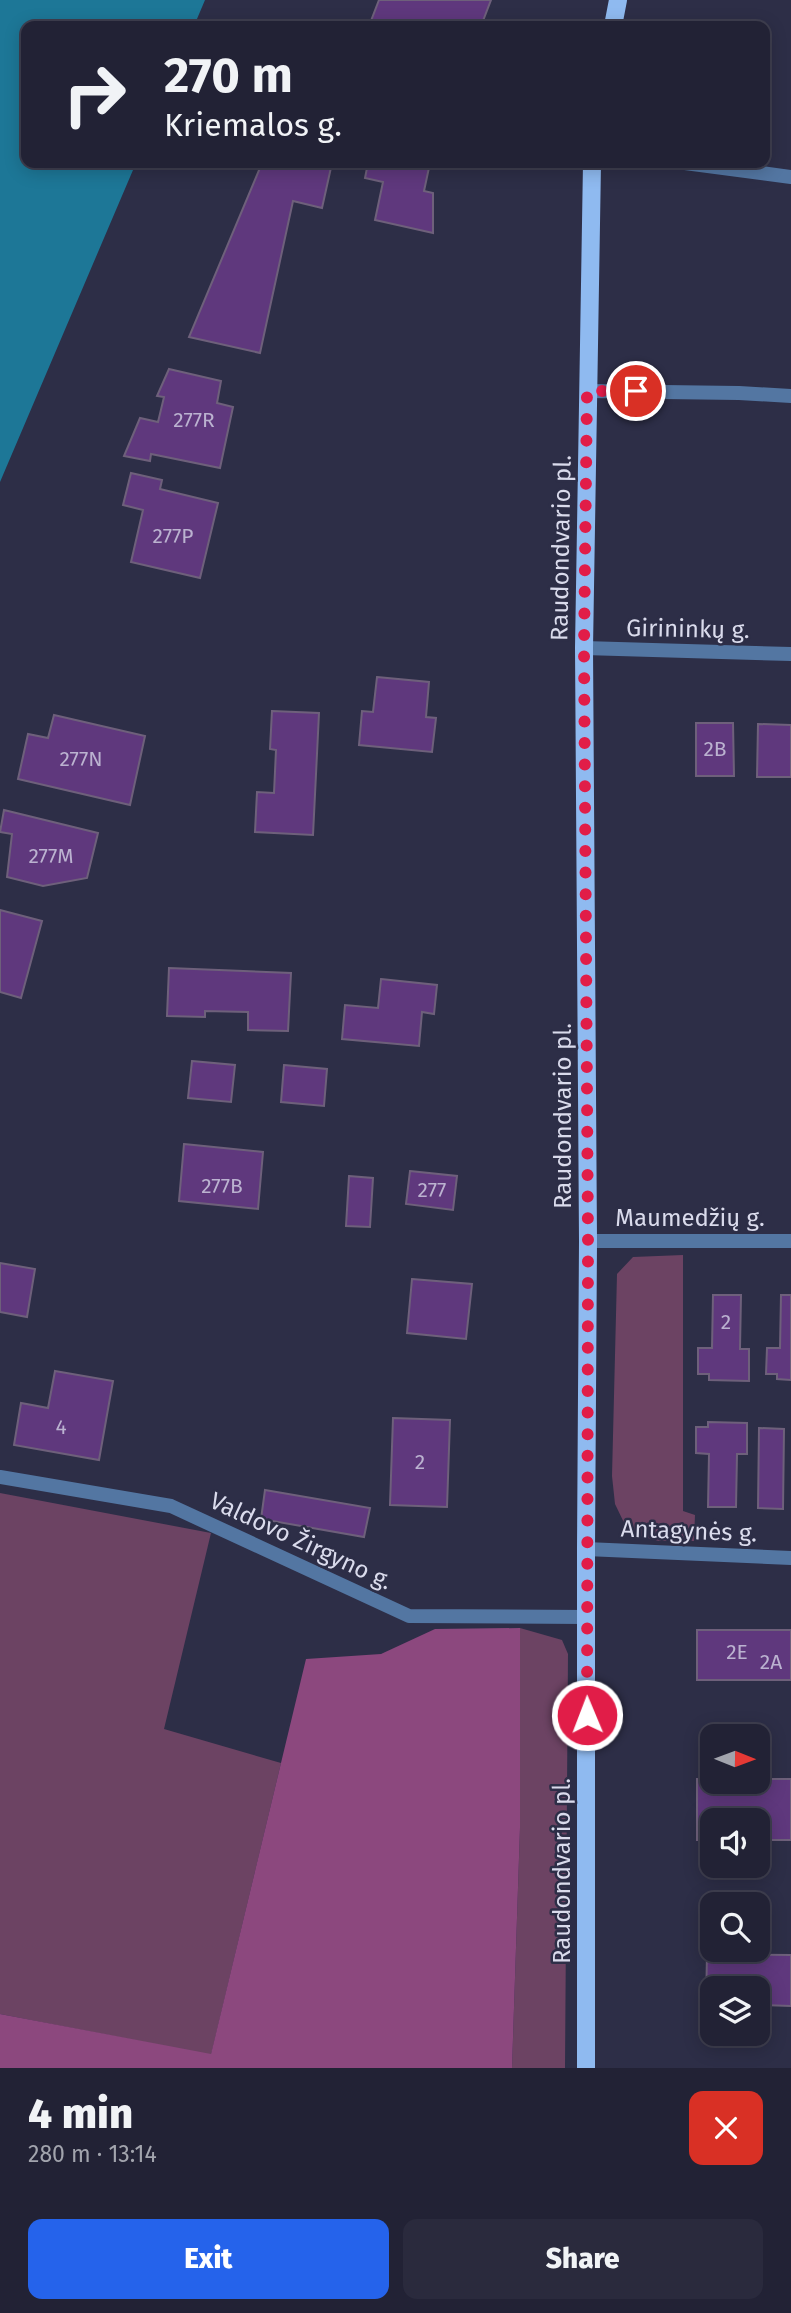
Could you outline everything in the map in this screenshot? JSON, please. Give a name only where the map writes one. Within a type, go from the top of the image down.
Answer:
[{"type":"main road","points":[[614,21],[618,0]]},
{"type":"main road","name":"Raudondvario pl.","points":[[586,2068],[588,1241],[584,649],[592,168]]},
{"type":"street","points":[[723,168],[791,177]]},
{"type":"street","points":[[587,391],[791,396]]},
{"type":"street","name":"Girininkų g.","points":[[584,649],[791,654]]},
{"type":"street","name":"Maumedžių g.","points":[[588,1241],[791,1241]]},
{"type":"street","name":"Valdovo Žirgyno g.","points":[[0,1477],[171,1506],[409,1616],[586,1617]]},
{"type":"street","name":"Antagynės g.","points":[[586,1549],[791,1558]]},
{"type":"shaded area","points":[[683,1255],[683,1511],[695,1515],[694,1541],[659,1541],[629,1533],[615,1504],[612,1476],[617,1274],[633,1257]]},
{"type":"shaded area","points":[[0,1493],[211,1533],[164,1729],[281,1763],[211,2055],[0,2014]]},
{"type":"shaded area","points":[[520,1628],[562,1640],[568,1654],[565,2068],[512,2068],[520,1828]]},
{"type":"shaded area","points":[[520,1628],[520,1828],[512,2068],[0,2068],[0,2014],[211,2054],[306,1659],[381,1654],[435,1629]]},
{"type":"water","points":[[0,0],[205,0],[196,21],[21,21],[21,168],[134,168],[0,482]]},
{"type":"building","points":[[379,0],[491,0],[483,21],[371,21]]},
{"type":"building","points":[[260,168],[331,168],[322,208],[293,201],[260,353],[189,337]]},
{"type":"building","points":[[367,168],[429,168],[424,191],[433,193],[433,233],[375,220],[383,182],[365,178]]},
{"type":"building","points":[[169,369],[221,381],[217,403],[233,407],[220,468],[151,454],[150,461],[124,456],[140,418],[158,422],[164,397],[157,396]]},
{"type":"building","points":[[131,473],[162,480],[160,489],[218,503],[200,578],[131,562],[143,510],[123,505]]},
{"type":"building","points":[[377,677],[429,682],[426,717],[436,718],[432,752],[359,745],[362,711],[373,712]]},
{"type":"building","points":[[272,711],[319,713],[313,835],[255,832],[257,792],[274,793],[276,750],[270,749]]},
{"type":"building","points":[[54,715],[145,736],[130,805],[18,779],[28,734],[48,738]]},
{"type":"building","points":[[696,723],[733,723],[734,776],[696,776]]},
{"type":"building","points":[[758,724],[791,725],[791,777],[757,777]]},
{"type":"building","points":[[4,810],[98,833],[87,878],[43,886],[7,877],[12,834],[0,832]]},
{"type":"building","points":[[0,910],[42,921],[21,998],[0,992]]},
{"type":"building","points":[[169,968],[291,973],[288,1031],[248,1030],[248,1012],[205,1011],[205,1017],[167,1016]]},
{"type":"building","points":[[381,979],[437,985],[434,1014],[422,1012],[419,1046],[342,1039],[345,1005],[378,1008]]},
{"type":"building","points":[[192,1061],[235,1065],[231,1102],[188,1098]]},
{"type":"building","points":[[284,1065],[327,1069],[324,1106],[281,1102]]},
{"type":"building","points":[[184,1144],[263,1152],[258,1209],[179,1201]]},
{"type":"building","points":[[410,1171],[457,1176],[453,1210],[406,1204]]},
{"type":"building","points":[[349,1176],[373,1178],[370,1227],[346,1226]]},
{"type":"building","points":[[0,1263],[35,1269],[27,1317],[0,1312]]},
{"type":"building","points":[[412,1279],[472,1284],[466,1339],[407,1333]]},
{"type":"building","points":[[713,1295],[741,1295],[740,1349],[749,1349],[749,1381],[709,1380],[709,1374],[698,1374],[698,1348],[712,1348]]},
{"type":"building","points":[[781,1295],[791,1295],[791,1380],[777,1379],[777,1374],[766,1374],[767,1348],[780,1348]]},
{"type":"building","points":[[55,1371],[113,1381],[99,1460],[14,1445],[21,1403],[48,1408]]},
{"type":"building","points":[[393,1418],[450,1420],[447,1507],[390,1505]]},
{"type":"building","points":[[708,1422],[747,1423],[747,1454],[737,1454],[736,1507],[708,1507],[709,1454],[696,1453],[696,1427],[708,1427]]},
{"type":"building","points":[[759,1428],[784,1429],[783,1509],[758,1508]]},
{"type":"building","points":[[265,1490],[370,1508],[364,1537],[261,1519]]},
{"type":"building","points":[[697,1630],[791,1630],[791,1680],[697,1680]]},
{"type":"building","points":[[697,1779],[700,1779],[700,1794],[770,1794],[770,1779],[791,1779],[791,1840],[770,1840],[770,1808],[700,1808],[700,1840],[697,1840]]},
{"type":"building","points":[[770,1955],[791,1955],[791,2006],[770,2005],[770,1976],[707,1976],[707,1962],[770,1962]]},
{"type":"route","points":[[587,1715],[588,1241],[584,649],[587,391],[636,391]]}]
